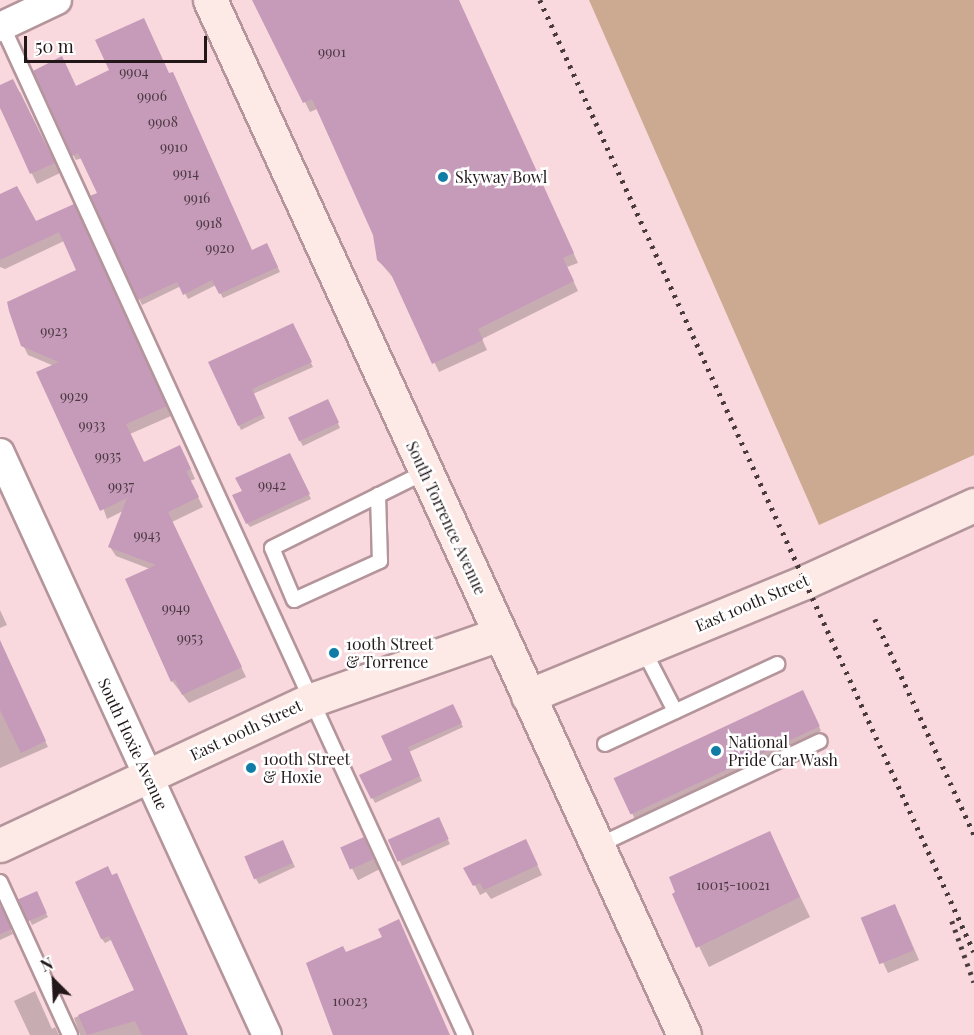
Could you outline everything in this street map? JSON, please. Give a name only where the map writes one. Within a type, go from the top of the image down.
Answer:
[{"type":"main road","name":"South Torrence Avenue","points":[[210,0],[684,1035]]},
{"type":"main road","name":"East 100th Street","points":[[528,696],[805,582],[974,505]]},
{"type":"main road","name":"East 100th Street","points":[[0,845],[311,700],[499,634]]},
{"type":"street","points":[[1,24],[57,0]]},
{"type":"street","name":"South Hoxie Avenue","points":[[0,453],[267,1035]]},
{"type":"lane","points":[[1,24],[465,1035]]},
{"type":"lane","points":[[378,495],[380,561],[294,600],[272,548],[378,495],[425,472]]},
{"type":"lane","points":[[643,649],[675,711]]},
{"type":"lane","points":[[605,744],[777,664]]},
{"type":"lane","points":[[597,846],[820,741]]},
{"type":"lane","points":[[0,882],[70,1035]]},
{"type":"shaded area","points":[[589,0],[974,0],[974,455],[819,525]]},
{"type":"building","name":"Skyway Bowl","points":[[252,0],[459,0],[574,253],[563,258],[574,281],[478,329],[483,340],[432,364],[390,272],[377,260],[373,235],[312,99],[303,103]]},
{"type":"building","points":[[144,18],[169,73],[173,72],[252,250],[267,243],[278,267],[219,294],[212,280],[183,295],[177,282],[138,300],[90,196],[97,193],[78,153],[72,156],[33,71],[62,56],[76,86],[109,70],[95,40]]},
{"type":"building","points":[[13,79],[55,163],[30,174],[0,107],[0,85]]},
{"type":"building","points":[[17,186],[36,221],[74,204],[167,406],[126,424],[144,462],[180,445],[191,469],[186,471],[199,497],[168,512],[242,667],[182,695],[175,679],[171,682],[125,579],[156,565],[108,547],[127,498],[100,511],[36,372],[59,362],[21,346],[9,311],[7,302],[76,270],[59,232],[0,260],[0,194]]},
{"type":"building","points":[[293,323],[312,362],[252,389],[263,414],[238,426],[208,362]]},
{"type":"building","points":[[328,399],[339,423],[299,441],[288,418]]},
{"type":"building","points":[[290,453],[310,494],[246,524],[232,495],[242,491],[235,478]]},
{"type":"building","points":[[0,640],[46,741],[21,753],[0,710]]},
{"type":"building","name":"National Pride Car Wash","points":[[803,690],[820,726],[630,815],[614,778]]},
{"type":"building","points":[[453,704],[462,723],[408,747],[420,776],[371,799],[359,775],[392,760],[381,736]]},
{"type":"building","points":[[439,817],[449,839],[398,862],[388,840]]},
{"type":"building","points":[[770,831],[800,897],[696,948],[672,894],[675,892],[669,877]]},
{"type":"building","points":[[364,837],[374,859],[350,870],[340,848]]},
{"type":"building","points":[[526,839],[538,865],[484,890],[480,883],[473,886],[463,868]]},
{"type":"building","points":[[283,840],[293,863],[254,879],[244,856]]},
{"type":"building","points":[[108,866],[112,875],[117,873],[188,1035],[142,1035],[135,1021],[87,1035],[78,1015],[134,990],[109,936],[101,939],[75,882]]},
{"type":"building","points":[[37,891],[47,913],[28,921],[18,900]]},
{"type":"building","points":[[895,904],[914,950],[879,964],[861,918]]},
{"type":"building","points":[[0,907],[12,929],[0,934]]},
{"type":"building","points":[[399,919],[450,1035],[333,1035],[306,963],[343,946],[346,952],[382,937],[378,929]]},
{"type":"railway","points":[[540,0],[974,952]]},
{"type":"railway","points":[[875,619],[974,834]]},
{"type":"railway","points":[[952,921],[974,982]]},
{"type":"place","name":"Skyway Bowl","points":[[443,177]]},
{"type":"place","name":"100th Street & Torrence","points":[[334,653]]},
{"type":"place","name":"National Pride Car Wash","points":[[716,751]]},
{"type":"place","name":"100th Street & Hoxie","points":[[251,768]]}]
